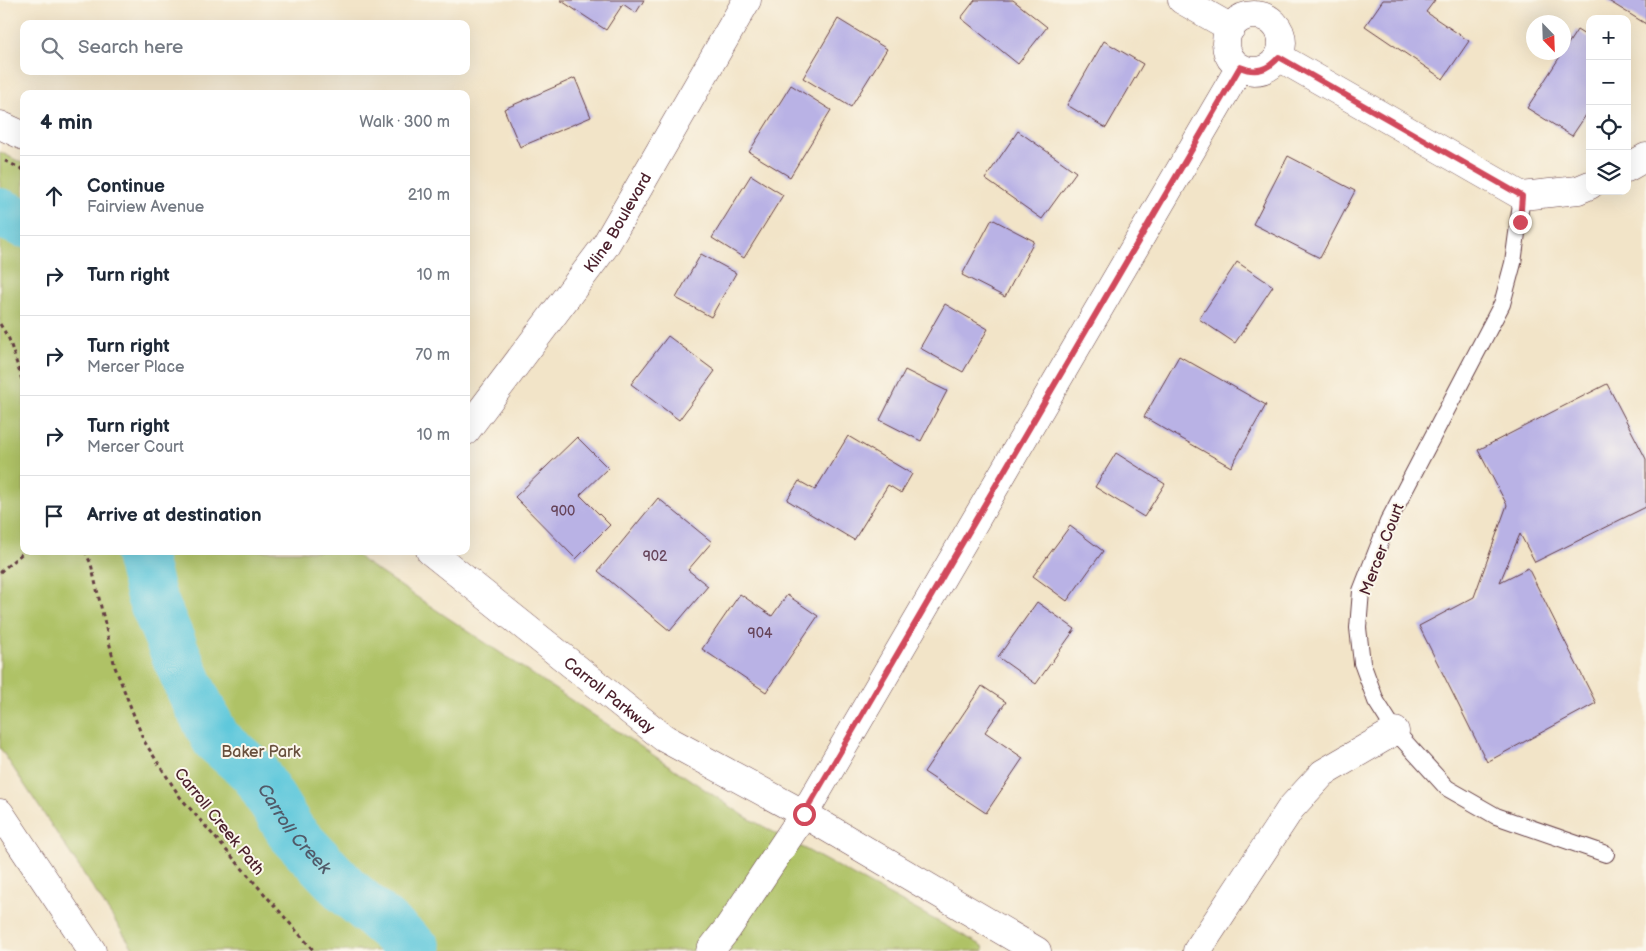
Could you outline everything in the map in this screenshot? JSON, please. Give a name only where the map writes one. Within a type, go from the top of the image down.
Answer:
[{"type":"street","name":"Kline Boulevard","points":[[470,426],[605,246],[747,0]]},
{"type":"street","points":[[1182,0],[1231,28]]},
{"type":"street","points":[[1274,10],[1282,40],[1279,57],[1266,69],[1248,71],[1240,67],[1233,62],[1228,54],[1227,36],[1231,28],[1244,18],[1274,10]]},
{"type":"street","points":[[1279,57],[1522,196],[1578,190],[1586,187]]},
{"type":"street","points":[[710,951],[728,928],[804,814],[1240,67]]},
{"type":"street","points":[[0,125],[20,134]]},
{"type":"street","points":[[1631,166],[1646,157]]},
{"type":"street","name":"Carroll Parkway","points":[[435,555],[664,738],[804,814],[1037,951]]},
{"type":"street","points":[[1197,951],[1291,808],[1323,773],[1395,731]]},
{"type":"street","points":[[0,814],[92,951]]},
{"type":"lane","name":"Mercer Court","points":[[1522,196],[1513,263],[1502,304],[1388,522],[1361,591],[1358,628],[1362,663],[1376,701],[1395,731],[1447,788],[1496,816],[1606,854]]},
{"type":"path","points":[[0,158],[20,168]]},
{"type":"path","points":[[0,324],[9,339],[20,373]]},
{"type":"path","points":[[0,572],[20,555]]},
{"type":"path","name":"Carroll Creek Path","points":[[87,555],[91,564],[115,667],[144,741],[180,797],[314,951]]},
{"type":"green space","name":"Baker Park","points":[[0,152],[20,162],[20,555],[357,555],[363,561],[746,817],[983,946],[984,951],[135,951],[0,748]]},
{"type":"building","points":[[560,0],[644,0],[636,13],[623,4],[606,30]]},
{"type":"building","points":[[975,0],[1013,0],[1047,27],[1018,64],[961,18]]},
{"type":"building","points":[[1383,0],[1435,0],[1426,12],[1469,41],[1443,79],[1365,26]]},
{"type":"building","points":[[1607,0],[1646,0],[1646,24]]},
{"type":"building","points":[[838,19],[887,49],[851,107],[803,78]]},
{"type":"building","points":[[1577,30],[1586,36],[1586,115],[1572,136],[1527,108],[1558,60],[1571,60],[1571,39]]},
{"type":"building","points":[[1104,41],[1143,64],[1106,128],[1067,105]]},
{"type":"building","points":[[575,78],[591,117],[520,147],[504,109]]},
{"type":"building","points":[[791,85],[831,110],[790,177],[749,152]]},
{"type":"building","points":[[1018,131],[1076,172],[1042,219],[985,179]]},
{"type":"building","points":[[1288,156],[1355,191],[1320,258],[1253,224]]},
{"type":"building","points":[[751,175],[783,195],[744,258],[712,238]]},
{"type":"building","points":[[992,219],[1034,241],[1005,297],[962,275]]},
{"type":"building","points":[[701,254],[736,273],[711,317],[676,298]]},
{"type":"building","points":[[1237,262],[1273,286],[1235,343],[1199,319]]},
{"type":"building","points":[[945,304],[988,329],[963,372],[920,348]]},
{"type":"building","points":[[668,336],[715,371],[679,420],[631,384]]},
{"type":"building","points":[[1179,356],[1266,405],[1231,467],[1144,417]]},
{"type":"building","points":[[905,370],[947,391],[921,441],[880,420]]},
{"type":"building","points":[[1607,384],[1646,459],[1646,507],[1535,562],[1520,534],[1500,582],[1528,568],[1596,703],[1487,762],[1419,626],[1474,597],[1507,505],[1478,450]]},
{"type":"building","points":[[848,436],[912,474],[901,493],[888,485],[854,540],[787,500],[799,481],[815,490]]},
{"type":"building","points":[[577,437],[608,468],[580,495],[610,525],[576,559],[515,497]]},
{"type":"building","points":[[1116,453],[1165,484],[1144,517],[1095,487]]},
{"type":"building","points":[[658,498],[712,542],[688,570],[708,586],[670,631],[598,571]]},
{"type":"building","points":[[1070,526],[1103,551],[1067,601],[1033,576]]},
{"type":"building","points":[[740,594],[772,616],[787,595],[818,616],[766,692],[702,649]]},
{"type":"building","points":[[1037,602],[1075,629],[1036,684],[998,657]]},
{"type":"building","points":[[982,686],[1006,702],[985,732],[1023,758],[986,813],[924,772]]},
{"type":"waterway","name":"Carroll Creek","points":[[0,213],[20,221]]},
{"type":"waterway","name":"Carroll Creek","points":[[140,555],[151,596],[192,692],[216,739],[255,773],[292,833],[346,890],[417,951]]},
{"type":"route","points":[[804,814],[1240,67],[1248,71],[1266,69],[1279,57],[1522,196],[1520,222]]}]
